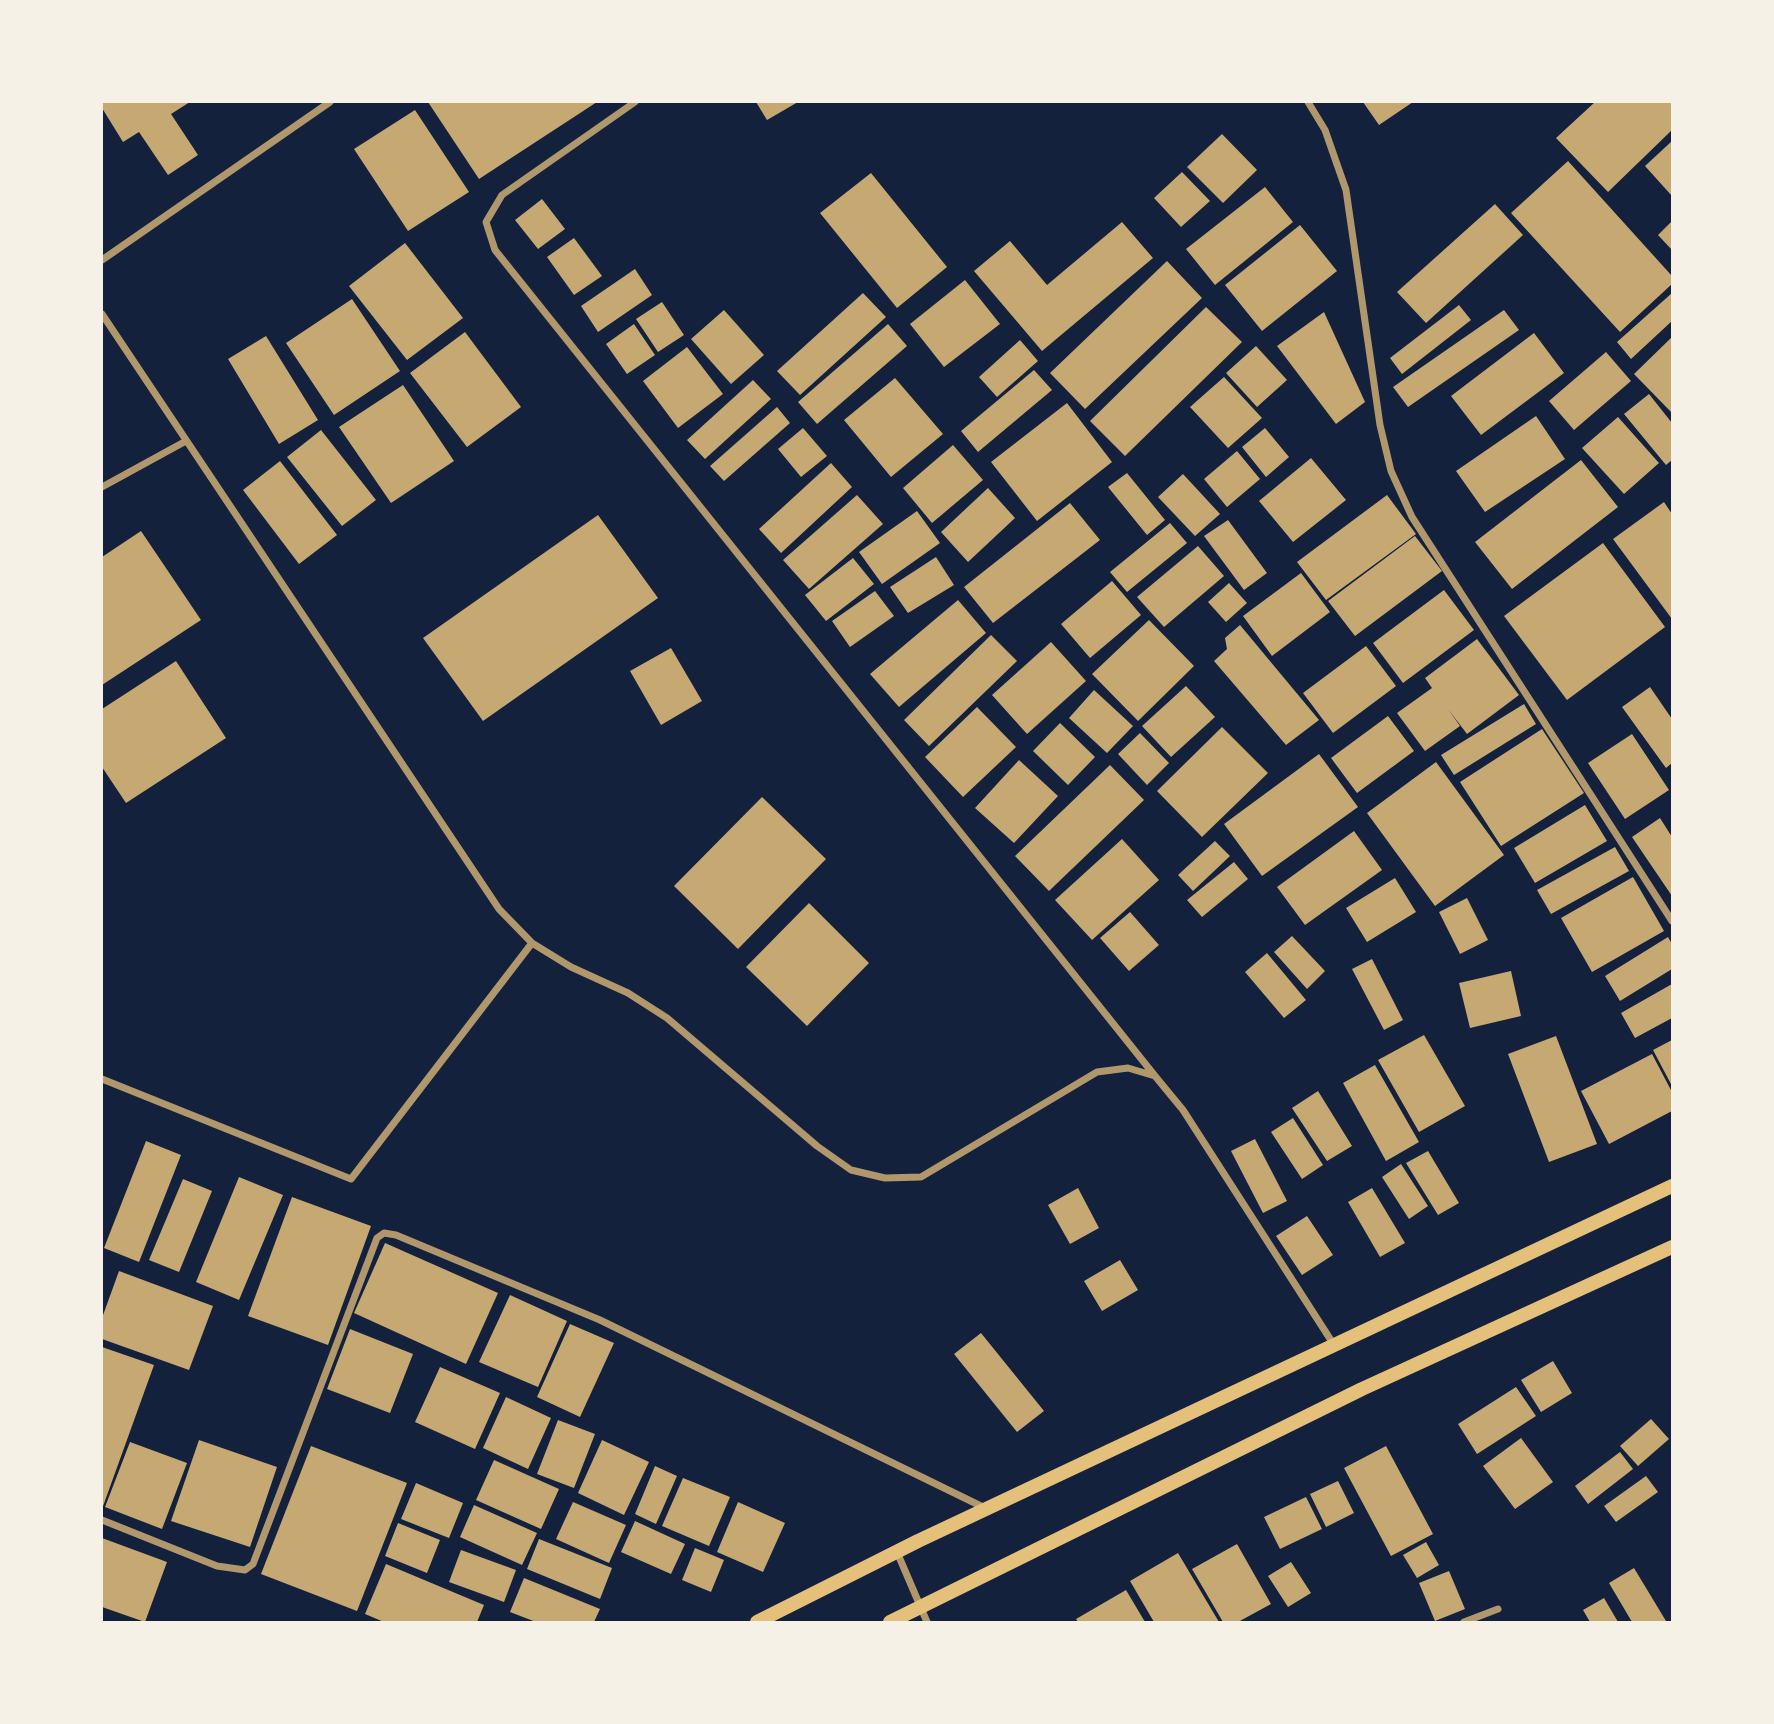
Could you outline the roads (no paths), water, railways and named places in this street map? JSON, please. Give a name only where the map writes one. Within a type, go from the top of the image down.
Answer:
[{"type":"main road","points":[[757,1622],[987,1509],[1672,1186]]},
{"type":"main road","points":[[890,1622],[1362,1389],[1672,1247]]},
{"type":"street","points":[[102,260],[330,102]]},
{"type":"street","points":[[635,102],[502,195],[486,222],[495,250],[1183,1110],[1334,1345]]},
{"type":"street","points":[[1308,102],[1325,130],[1346,190],[1380,425],[1391,471],[1412,517],[1672,921]]},
{"type":"street","points":[[102,314],[499,909],[532,943],[571,967],[628,993],[667,1018],[817,1146],[851,1170],[885,1178],[921,1177],[1097,1072],[1128,1068],[1155,1076]]},
{"type":"street","points":[[102,487],[186,440]]},
{"type":"street","points":[[102,1079],[351,1179],[532,943]]},
{"type":"street","points":[[102,1520],[217,1566],[245,1570],[254,1564],[377,1238],[384,1233],[396,1235],[600,1320],[987,1509]]},
{"type":"street","points":[[897,1552],[927,1622]]},
{"type":"street","points":[[1464,1622],[1498,1609]]}]
